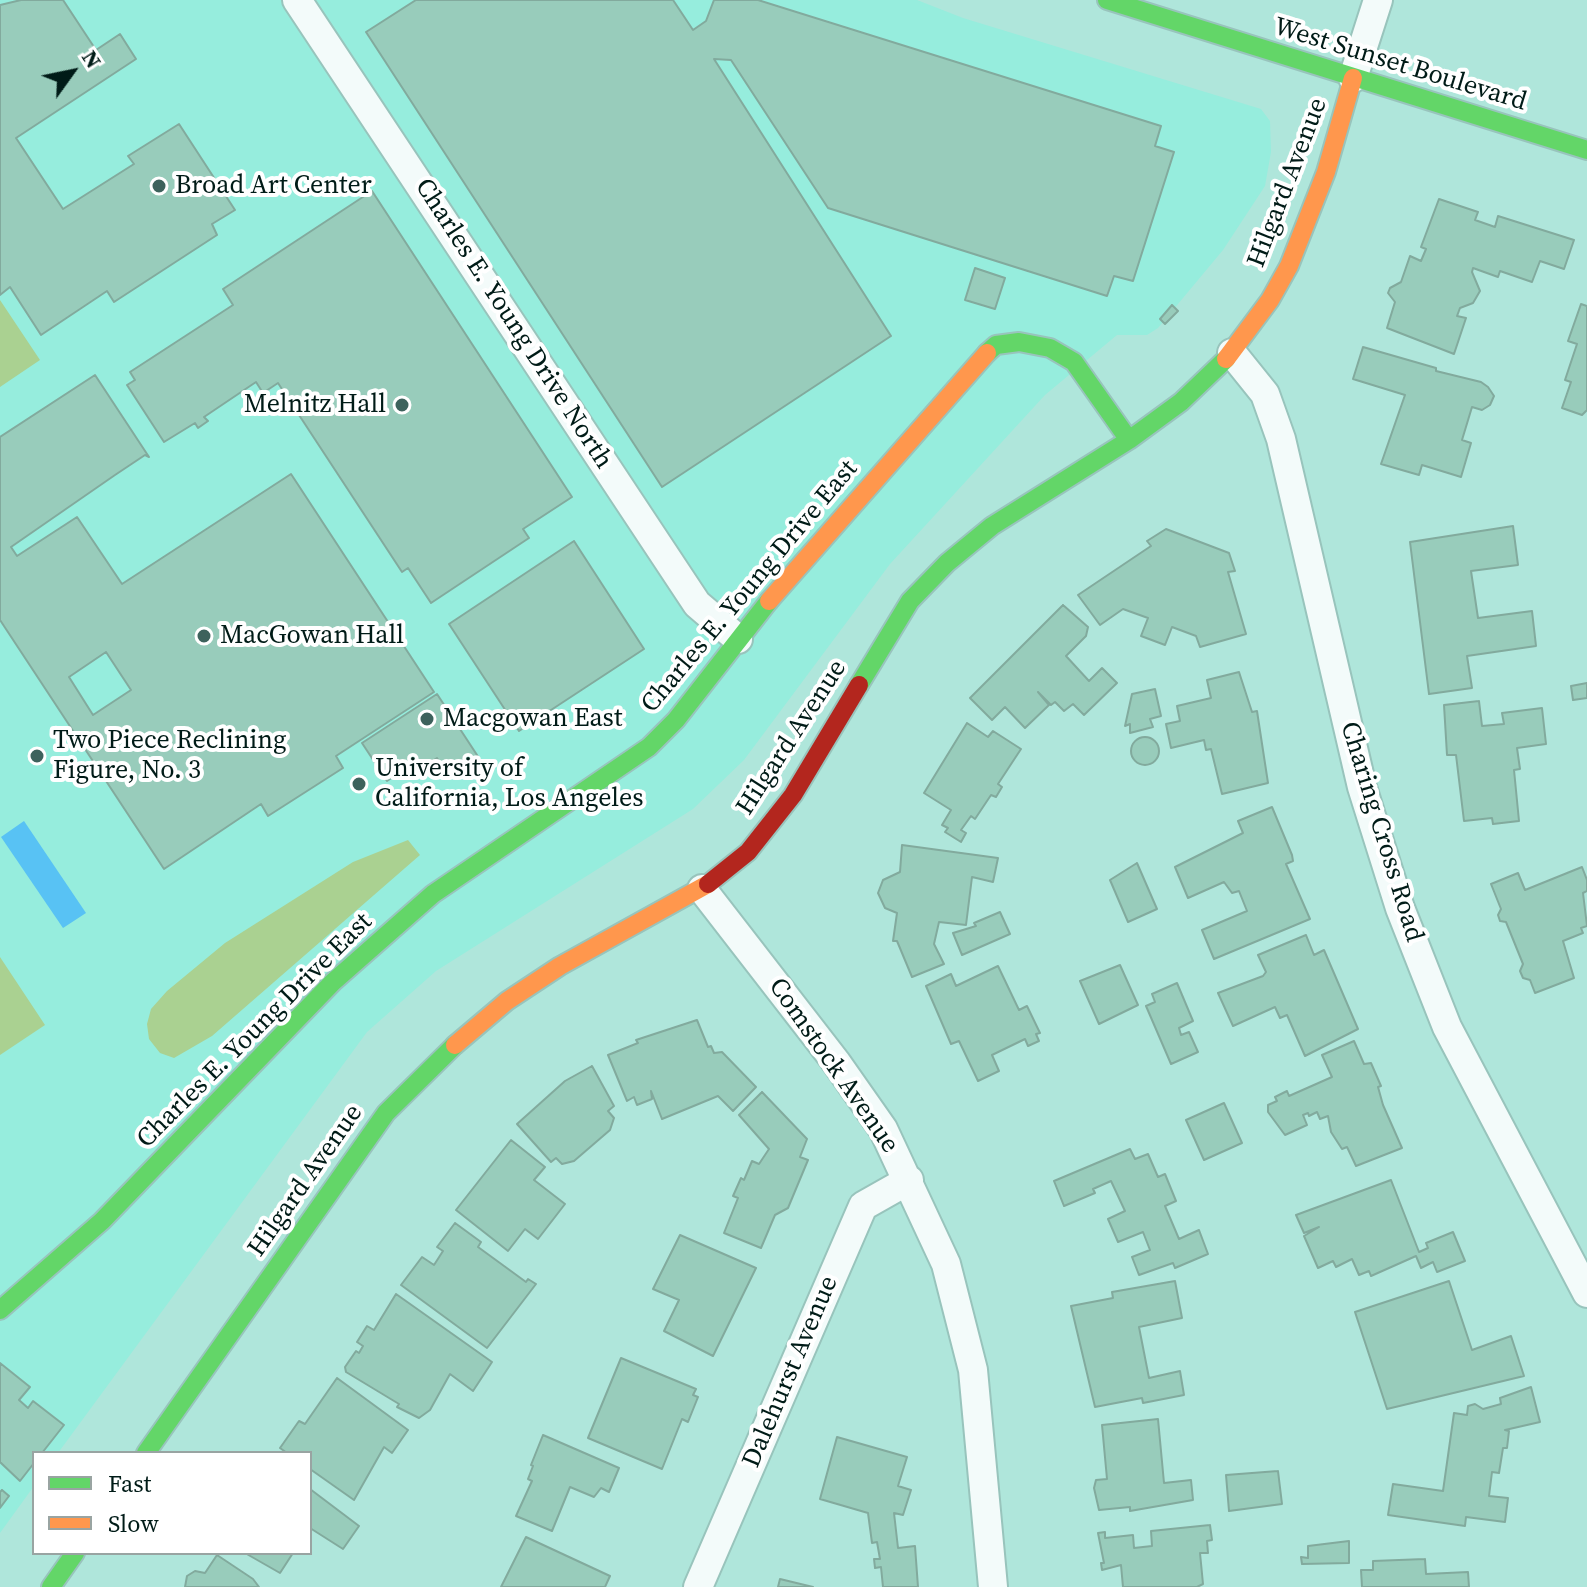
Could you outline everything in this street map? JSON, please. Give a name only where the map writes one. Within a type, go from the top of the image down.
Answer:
[{"type":"street","name":"Charles E. Young Drive North","points":[[297,0],[697,604],[738,639]]},
{"type":"street","name":"West Sunset Boulevard","points":[[1107,0],[1587,150]]},
{"type":"street","points":[[1353,78],[1378,0]]},
{"type":"street","name":"Hilgard Avenue","points":[[147,1451],[386,1113],[426,1070],[458,1039],[520,992],[560,966],[702,889],[748,852],[793,795],[910,601],[947,563],[992,526],[1129,440],[1181,402],[1232,353],[1270,300],[1289,266],[1326,172],[1353,78]]},
{"type":"street","name":"Charles E. Young Drive East","points":[[0,1310],[102,1221],[333,982],[433,894],[649,747],[676,720],[796,567],[978,361],[996,345],[1019,342],[1050,348],[1074,362],[1099,393],[1129,440]]},
{"type":"street","name":"Charing Cross Road","points":[[1232,353],[1265,394],[1281,439],[1362,787],[1400,908],[1447,1027],[1587,1293]]},
{"type":"street","name":"Comstock Avenue","points":[[702,889],[836,1062],[883,1129],[946,1264],[973,1370],[993,1587]]},
{"type":"street","name":"Dalehurst Avenue","points":[[698,1587],[863,1206],[909,1180]]},
{"type":"street","points":[[51,1587],[74,1555]]},
{"type":"shaded area","name":"University of California, Los Angeles","points":[[0,0],[917,0],[963,18],[1261,109],[1270,121],[1271,152],[1265,186],[1223,250],[1158,328],[1147,335],[1117,335],[1045,395],[890,564],[744,760],[693,809],[436,971],[367,1032],[59,1451],[32,1451],[32,1489],[0,1533]]},
{"type":"shaded area","points":[[0,300],[40,360],[0,387]]},
{"type":"shaded area","points":[[408,840],[420,855],[212,1036],[174,1058],[160,1053],[149,1039],[147,1024],[151,1009],[167,991],[225,943],[353,862]]},
{"type":"shaded area","points":[[0,957],[45,1025],[0,1055]]},
{"type":"water","points":[[24,821],[86,913],[63,928],[1,837]]},
{"type":"building","name":"Broad Art Center","points":[[21,0],[63,0],[96,50],[120,34],[136,59],[16,138],[63,209],[134,164],[128,156],[179,124],[235,210],[212,224],[217,235],[114,302],[107,291],[41,335],[10,287],[0,295],[0,5]]},
{"type":"building","points":[[416,0],[673,0],[693,30],[706,21],[714,0],[758,0],[1161,126],[1155,146],[1174,152],[1133,281],[1114,276],[1107,296],[828,208],[731,60],[714,59],[891,336],[662,487],[366,32]]},
{"type":"building","name":"Melnitz Hall","points":[[372,191],[572,497],[523,529],[529,538],[431,603],[408,568],[402,572],[278,383],[263,393],[256,382],[204,417],[208,421],[198,428],[195,423],[164,442],[127,385],[135,380],[130,372],[233,305],[223,289]]},
{"type":"building","points":[[1439,199],[1478,212],[1475,220],[1495,227],[1498,216],[1574,240],[1564,269],[1540,261],[1532,282],[1500,271],[1498,277],[1473,268],[1480,291],[1473,303],[1460,308],[1457,316],[1466,318],[1454,354],[1387,328],[1395,302],[1388,293],[1390,288],[1401,282],[1410,256],[1421,261],[1426,249],[1421,247]]},
{"type":"building","points":[[975,268],[1005,278],[995,309],[965,300]]},
{"type":"building","points":[[1581,304],[1587,306],[1587,410],[1582,415],[1562,408],[1571,382],[1565,380],[1577,344],[1568,341]]},
{"type":"building","points":[[1172,305],[1178,311],[1165,324],[1160,319]]},
{"type":"building","points":[[1363,347],[1481,382],[1488,387],[1494,396],[1490,405],[1482,410],[1472,407],[1462,440],[1471,443],[1461,477],[1422,465],[1419,475],[1381,464],[1405,395],[1353,379]]},
{"type":"building","name":"MacGowan Hall","points":[[95,375],[149,457],[145,455],[11,547],[17,556],[77,517],[122,584],[291,474],[434,692],[336,756],[343,768],[268,816],[261,804],[164,869],[0,620],[0,437]],"holes":[[[106,652],[131,690],[93,715],[69,677]]]},
{"type":"building","points":[[1513,526],[1518,565],[1471,571],[1478,618],[1532,611],[1536,646],[1467,656],[1472,688],[1429,694],[1410,542]]},
{"type":"building","points":[[1166,529],[1229,553],[1235,571],[1228,572],[1246,634],[1200,647],[1196,636],[1172,627],[1165,645],[1141,636],[1148,618],[1123,609],[1100,625],[1078,595],[1151,546],[1147,541]]},
{"type":"building","points":[[574,541],[644,649],[519,731],[449,624]]},
{"type":"building","points":[[1063,605],[1088,627],[1086,636],[1066,656],[1089,681],[1102,668],[1117,683],[1084,715],[1073,704],[1064,711],[1055,702],[1051,705],[1038,692],[1049,705],[1025,728],[1005,707],[992,720],[970,698]]},
{"type":"building","points":[[1239,672],[1252,712],[1257,711],[1268,783],[1222,794],[1211,749],[1206,750],[1204,740],[1171,748],[1166,724],[1180,721],[1177,706],[1211,698],[1207,680]]},
{"type":"building","points":[[1587,683],[1587,698],[1573,700],[1571,686]]},
{"type":"building","points":[[1155,689],[1161,716],[1150,719],[1153,727],[1130,733],[1130,724],[1125,726],[1132,694]]},
{"type":"building","name":"Macgowan East","points":[[437,694],[479,758],[450,777],[437,758],[421,768],[417,761],[387,781],[362,743]]},
{"type":"building","points":[[1479,701],[1482,726],[1504,724],[1502,713],[1542,708],[1546,744],[1517,748],[1520,769],[1514,770],[1519,821],[1493,824],[1492,818],[1464,821],[1456,755],[1447,755],[1444,705]]},
{"type":"building","points":[[967,723],[988,737],[993,731],[1021,749],[998,784],[1002,787],[996,797],[991,795],[975,819],[971,816],[961,830],[966,833],[961,842],[945,832],[948,828],[942,825],[951,810],[924,793]]},
{"type":"building","points":[[1145,737],[1155,741],[1159,751],[1155,761],[1145,765],[1135,761],[1131,751],[1135,741]]},
{"type":"building","points":[[1272,807],[1292,855],[1293,861],[1286,864],[1310,919],[1214,959],[1202,930],[1247,911],[1239,891],[1232,893],[1224,882],[1188,898],[1175,867],[1243,833],[1238,821]]},
{"type":"building","points":[[902,845],[998,858],[993,882],[972,877],[966,925],[939,922],[934,944],[944,964],[912,977],[897,941],[893,941],[897,913],[885,908],[878,893],[883,880],[900,872]]},
{"type":"building","points":[[1137,863],[1157,909],[1128,922],[1110,880]]},
{"type":"building","points":[[1582,867],[1587,880],[1587,891],[1583,893],[1587,926],[1581,928],[1583,933],[1563,941],[1574,978],[1535,993],[1530,980],[1523,978],[1520,971],[1523,964],[1506,922],[1500,921],[1498,915],[1501,909],[1491,884],[1518,873],[1525,890]]},
{"type":"building","points":[[1000,912],[1010,934],[962,955],[953,933],[976,926],[974,923]]},
{"type":"building","points":[[1306,935],[1314,955],[1324,950],[1358,1029],[1305,1056],[1287,1015],[1280,1018],[1275,1007],[1233,1026],[1218,993],[1263,976],[1266,972],[1258,955]]},
{"type":"building","points":[[1120,965],[1138,1005],[1099,1024],[1080,981]]},
{"type":"building","points":[[998,966],[1019,1010],[1027,1006],[1040,1033],[1036,1034],[1039,1041],[1028,1046],[1025,1039],[992,1055],[999,1071],[978,1081],[959,1041],[951,1044],[926,986],[951,974],[956,986]]},
{"type":"building","points":[[1177,983],[1193,1021],[1179,1028],[1181,1035],[1189,1032],[1198,1052],[1171,1064],[1146,1006],[1155,1002],[1152,994]]},
{"type":"building","points":[[697,1020],[708,1047],[711,1046],[714,1053],[722,1052],[756,1087],[733,1111],[718,1096],[662,1119],[651,1091],[652,1099],[637,1105],[634,1097],[627,1101],[608,1055],[638,1043],[636,1040]]},
{"type":"building","points":[[1354,1041],[1364,1064],[1371,1063],[1381,1086],[1378,1087],[1383,1105],[1402,1148],[1356,1166],[1347,1147],[1342,1149],[1331,1132],[1328,1116],[1320,1119],[1317,1112],[1303,1115],[1307,1125],[1285,1135],[1268,1112],[1268,1105],[1277,1101],[1275,1097],[1287,1091],[1289,1096],[1332,1077],[1322,1055]]},
{"type":"building","points":[[592,1066],[614,1106],[608,1111],[614,1118],[610,1130],[574,1161],[562,1164],[556,1158],[551,1162],[517,1124],[565,1081]]},
{"type":"building","points":[[762,1092],[807,1139],[800,1157],[808,1160],[788,1208],[775,1215],[761,1248],[724,1233],[738,1198],[733,1196],[741,1178],[744,1180],[752,1161],[759,1164],[769,1149],[739,1115]]},
{"type":"building","points":[[1224,1103],[1242,1143],[1204,1160],[1186,1120]]},
{"type":"building","points":[[511,1140],[545,1167],[534,1180],[565,1204],[538,1239],[525,1229],[508,1251],[456,1210]]},
{"type":"building","points":[[1130,1149],[1135,1159],[1148,1154],[1158,1177],[1165,1174],[1176,1201],[1165,1206],[1179,1239],[1199,1230],[1208,1254],[1175,1268],[1173,1263],[1139,1275],[1132,1257],[1150,1250],[1143,1232],[1118,1242],[1108,1219],[1125,1211],[1111,1181],[1093,1189],[1095,1193],[1064,1206],[1054,1181]]},
{"type":"building","points":[[1391,1180],[1419,1252],[1428,1248],[1426,1243],[1453,1232],[1465,1261],[1437,1272],[1433,1262],[1421,1268],[1416,1256],[1371,1276],[1369,1271],[1359,1275],[1352,1259],[1336,1267],[1333,1261],[1318,1268],[1304,1236],[1319,1227],[1304,1233],[1296,1215]]},
{"type":"building","points":[[455,1223],[481,1242],[478,1247],[526,1282],[528,1279],[536,1284],[487,1348],[401,1285],[422,1257],[434,1265],[443,1251],[437,1247]]},
{"type":"building","points":[[680,1235],[756,1268],[713,1356],[664,1331],[679,1300],[653,1289]]},
{"type":"building","points":[[1175,1281],[1182,1318],[1139,1327],[1149,1378],[1180,1371],[1184,1395],[1143,1403],[1142,1398],[1095,1407],[1071,1306],[1113,1298],[1112,1292]]},
{"type":"building","points":[[1449,1281],[1472,1350],[1511,1336],[1524,1376],[1387,1409],[1355,1312]]},
{"type":"building","points":[[396,1294],[492,1362],[473,1391],[450,1374],[430,1410],[419,1418],[397,1407],[399,1404],[346,1372],[345,1367],[363,1346],[357,1342],[367,1326],[374,1330]]},
{"type":"building","points":[[621,1358],[696,1389],[693,1395],[698,1397],[688,1422],[682,1419],[662,1469],[588,1438]]},
{"type":"building","points":[[0,1363],[30,1387],[19,1400],[28,1408],[33,1401],[64,1425],[44,1451],[32,1451],[32,1466],[20,1481],[0,1462]]},
{"type":"building","points":[[337,1378],[408,1430],[392,1453],[384,1447],[354,1500],[312,1470],[312,1451],[284,1451],[280,1448],[299,1421],[305,1424]]},
{"type":"building","points":[[1531,1387],[1540,1422],[1505,1430],[1509,1431],[1507,1448],[1503,1448],[1499,1473],[1492,1472],[1489,1496],[1508,1498],[1505,1522],[1466,1517],[1465,1526],[1388,1515],[1393,1484],[1443,1491],[1454,1413],[1467,1415],[1468,1406],[1475,1404],[1483,1409],[1501,1404],[1500,1398]]},
{"type":"building","points":[[1158,1419],[1164,1483],[1191,1480],[1193,1500],[1130,1511],[1130,1507],[1099,1510],[1094,1488],[1096,1480],[1107,1479],[1102,1425]]},
{"type":"building","points":[[543,1435],[619,1468],[609,1492],[601,1488],[594,1497],[570,1487],[552,1531],[516,1516],[532,1481],[528,1479],[531,1465]]},
{"type":"building","points":[[837,1437],[907,1457],[898,1486],[911,1490],[903,1515],[894,1513],[898,1548],[915,1546],[918,1587],[883,1587],[881,1567],[875,1568],[874,1559],[880,1559],[877,1542],[872,1543],[868,1513],[820,1499]]},
{"type":"building","points":[[1278,1471],[1282,1504],[1229,1511],[1226,1475]]},
{"type":"building","points":[[2,1490],[9,1496],[0,1508],[0,1492]]},
{"type":"building","points":[[312,1491],[359,1526],[343,1549],[312,1529]]},
{"type":"building","points":[[1210,1525],[1212,1540],[1207,1541],[1208,1553],[1200,1553],[1203,1584],[1197,1587],[1123,1587],[1121,1565],[1102,1570],[1101,1563],[1104,1563],[1098,1533],[1105,1532],[1105,1538],[1133,1535],[1134,1548],[1152,1546],[1151,1531]]},
{"type":"building","points":[[526,1537],[610,1576],[605,1587],[501,1587]]},
{"type":"building","points":[[1349,1541],[1349,1563],[1302,1564],[1301,1557],[1308,1558],[1308,1546]]},
{"type":"building","points":[[217,1555],[253,1579],[259,1587],[185,1587],[187,1576],[195,1571],[205,1573]]},
{"type":"building","points":[[248,1555],[292,1555],[280,1573]]},
{"type":"building","points":[[1425,1559],[1426,1574],[1468,1572],[1469,1587],[1362,1587],[1361,1570],[1373,1570],[1373,1561]]},
{"type":"building","points":[[780,1579],[813,1587],[778,1587]]},
{"type":"traffic: fast","points":[[1107,0],[1587,150]]},
{"type":"traffic: fast","points":[[987,353],[996,345],[1019,342],[1050,348],[1074,362],[1129,440]]},
{"type":"traffic: fast","points":[[859,685],[910,601],[947,563],[992,526],[1129,440],[1181,402],[1226,359]]},
{"type":"traffic: fast","points":[[0,1310],[102,1221],[333,982],[433,894],[649,747],[676,720],[769,601]]},
{"type":"traffic: fast","points":[[147,1451],[386,1113],[455,1045]]},
{"type":"traffic: fast","points":[[51,1587],[74,1555]]},
{"type":"traffic: slow","points":[[1226,359],[1270,300],[1289,266],[1326,172],[1353,78]]},
{"type":"traffic: slow","points":[[769,601],[987,353]]},
{"type":"traffic: slow","points":[[455,1045],[507,1001],[560,966],[708,884]]},
{"type":"traffic: jam","points":[[708,884],[748,852],[793,795],[859,685]]},
{"type":"place","name":"Broad Art Center","points":[[159,186]]},
{"type":"place","name":"Melnitz Hall","points":[[402,405]]},
{"type":"place","name":"MacGowan Hall","points":[[204,636]]},
{"type":"place","name":"Macgowan East","points":[[427,719]]},
{"type":"place","name":"Two Piece Reclining Figure, No. 3","points":[[37,756]]},
{"type":"place","name":"University of California, Los Angeles","points":[[359,784]]}]
